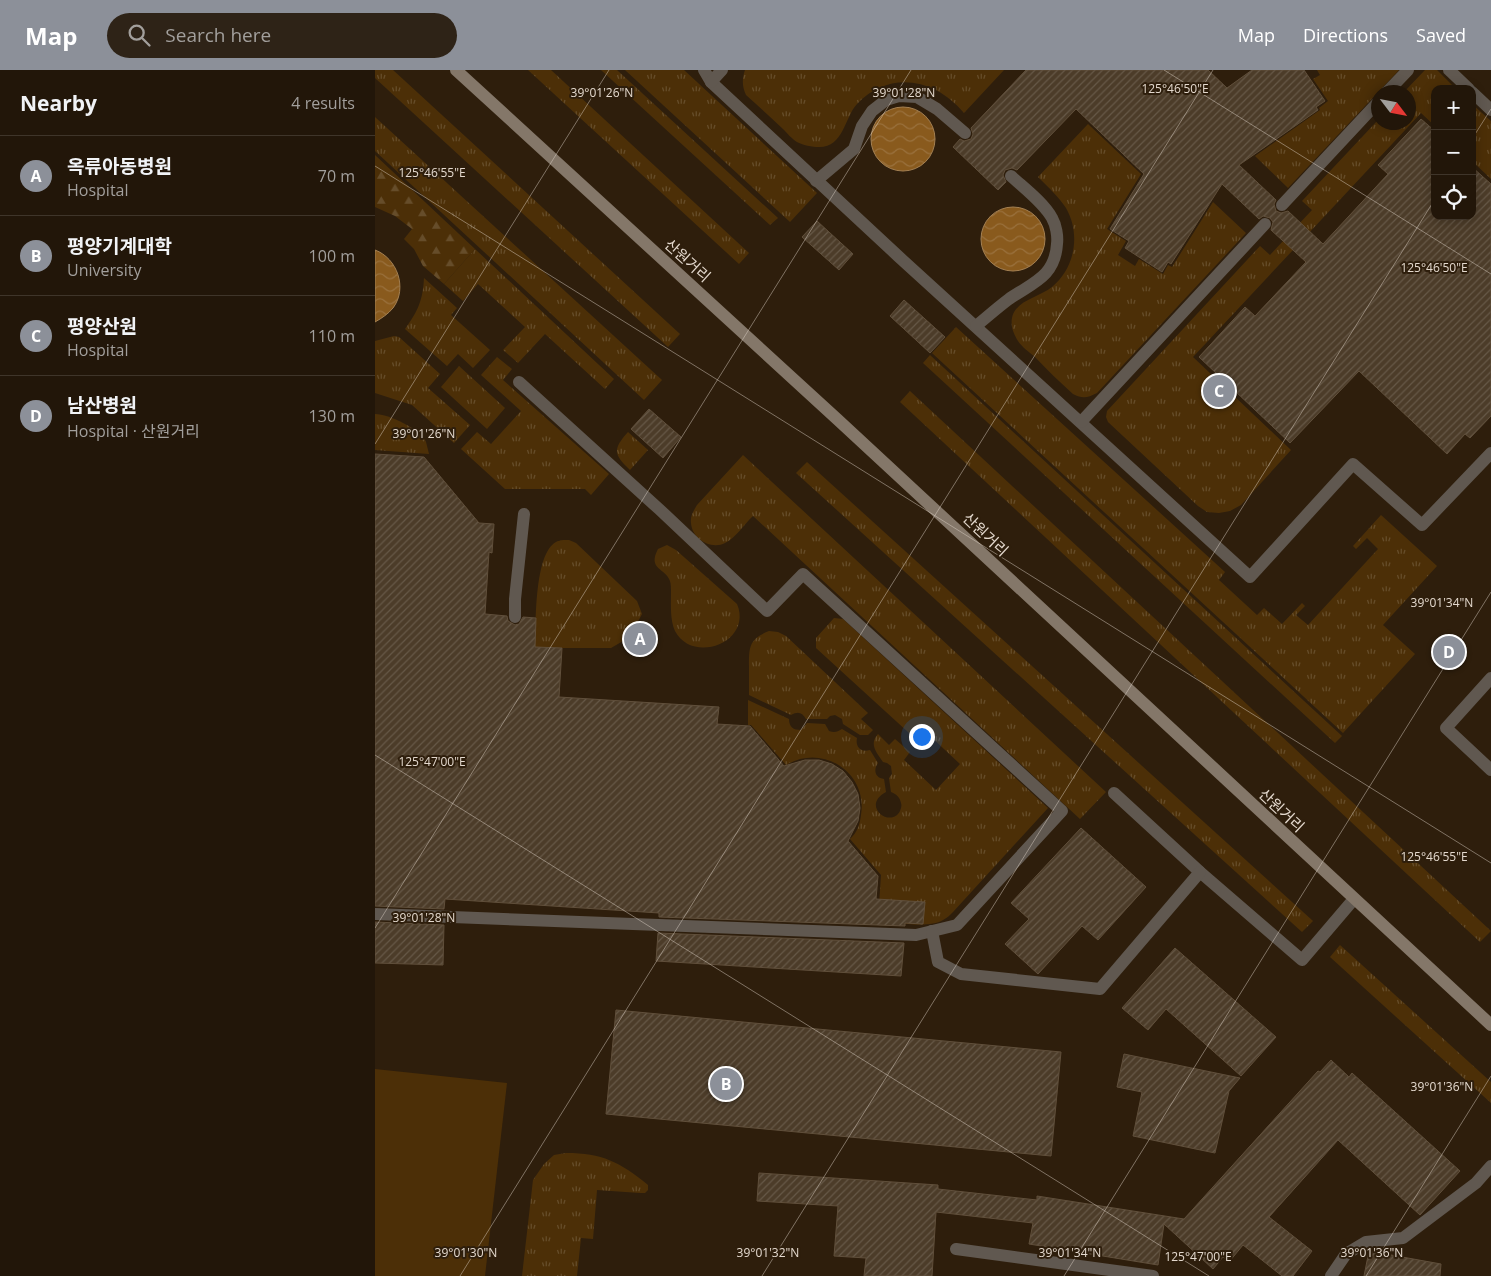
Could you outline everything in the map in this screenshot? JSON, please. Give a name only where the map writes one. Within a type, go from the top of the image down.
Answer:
[{"type":"main road","name":"산원거리","points":[[456,70],[845,426],[1491,1025]]},
{"type":"street","points":[[703,70],[711,82],[816,181],[1250,577],[1353,464],[1422,525],[1491,453]]},
{"type":"street","points":[[711,82],[722,70]]},
{"type":"street","points":[[1393,85],[1407,70]]},
{"type":"street","points":[[1449,70],[1465,85]]},
{"type":"street","points":[[816,181],[854,149],[862,126],[872,111],[886,100],[899,96],[917,97],[937,109],[965,133]]},
{"type":"street","points":[[1476,96],[1491,110]]},
{"type":"street","points":[[1282,205],[1371,110]]},
{"type":"street","points":[[976,326],[1009,299],[1043,278],[1052,265],[1057,253],[1058,236],[1053,218],[1011,176]]},
{"type":"street","points":[[1081,422],[1265,224]]},
{"type":"street","points":[[375,914],[916,935],[957,925],[1063,811],[803,574],[767,611],[659,509],[519,382]]},
{"type":"street","points":[[515,616],[515,598],[524,514]]},
{"type":"street","points":[[1491,678],[1445,728],[1491,770]]},
{"type":"street","points":[[1114,793],[1200,872],[1302,960],[1354,899]]},
{"type":"street","points":[[932,931],[938,962],[961,974],[1100,989],[1200,872]]},
{"type":"street","points":[[1331,1276],[1346,1254],[1366,1242],[1403,1238],[1476,1183],[1491,1166]]},
{"type":"street","points":[[956,1250],[1153,1276]]},
{"type":"green space","points":[[375,70],[393,70],[680,334],[668,347],[375,78]]},
{"type":"green space","points":[[528,70],[551,70],[749,253],[739,264]]},
{"type":"green space","points":[[601,70],[617,70],[778,218],[770,225]]},
{"type":"green space","points":[[625,70],[684,70],[817,193],[790,222]]},
{"type":"green space","points":[[745,70],[1004,70],[964,113],[940,92],[926,86],[912,83],[897,83],[883,86],[870,93],[857,104],[839,137],[834,142],[827,146],[819,147],[795,141],[746,95],[743,82]]},
{"type":"green space","points":[[1317,70],[1399,70],[1385,85],[1371,85],[1371,100],[1288,188],[1255,156],[1320,110],[1319,108],[1328,101],[1313,79],[1320,75]]},
{"type":"green space","points":[[1425,70],[1437,70],[1452,85],[1431,85],[1431,122],[1421,113],[1416,118],[1416,85],[1411,85]]},
{"type":"green space","points":[[1476,108],[1491,121],[1491,179],[1476,165]]},
{"type":"green space","points":[[375,117],[662,380],[644,400],[375,151]]},
{"type":"green space","points":[[1088,124],[1141,174],[1107,229],[1126,241],[1118,255],[1135,266],[1139,259],[1163,274],[1168,265],[1172,267],[1213,202],[1246,233],[1097,393],[1080,397],[1073,394],[1021,345],[1013,331],[1012,318],[1014,311],[1019,306],[1052,287],[1060,279],[1070,261],[1074,239],[1071,218],[1060,200],[1038,177]]},
{"type":"green space","points":[[1371,127],[1371,130],[1405,130],[1193,357],[1291,450],[1241,505],[1230,511],[1219,513],[1207,512],[1198,506],[1108,422],[1106,417],[1107,411],[1260,246],[1270,255],[1312,210],[1302,201]]},
{"type":"green space","points":[[375,155],[475,249],[444,284],[423,266],[414,249],[404,239],[412,229],[395,216],[375,207]]},
{"type":"green space","points":[[475,249],[614,379],[605,389],[545,334],[518,363],[503,350],[525,327],[478,284],[463,301],[444,284]]},
{"type":"green space","points":[[424,278],[457,308],[451,315],[490,350],[473,368],[458,354],[447,366],[405,329],[419,305]]},
{"type":"green space","points":[[956,327],[1225,572],[1219,580],[1257,615],[1264,608],[1282,624],[1302,603],[1305,606],[1296,615],[1308,625],[1378,549],[1367,538],[1356,549],[1353,546],[1381,515],[1437,566],[1383,625],[1415,654],[1343,733],[932,353]]},
{"type":"green space","points":[[394,336],[399,337],[440,374],[428,388],[470,425],[454,443],[412,405],[375,393],[375,341]]},
{"type":"green space","points":[[930,355],[1342,736],[1335,743],[923,363]]},
{"type":"green space","points":[[497,357],[512,369],[503,380],[609,474],[591,495],[585,489],[505,489],[461,449],[477,432],[491,444],[521,411],[481,375]]},
{"type":"green space","points":[[459,366],[505,408],[487,429],[441,387]]},
{"type":"green space","points":[[910,391],[1491,931],[1480,942],[900,402]]},
{"type":"green space","points":[[375,414],[396,419],[411,427],[423,437],[429,454],[375,450]]},
{"type":"green space","points":[[628,432],[648,450],[630,470],[620,460],[617,451]]},
{"type":"green space","points":[[743,455],[1106,792],[1080,819],[753,516],[729,541],[720,545],[703,542],[695,534],[692,529],[691,518],[697,505]]},
{"type":"green space","points":[[807,462],[1313,921],[1302,932],[796,473]]},
{"type":"green space","points":[[564,540],[576,543],[637,601],[642,614],[634,629],[623,641],[611,648],[535,647],[536,607],[540,574],[549,549],[557,542]]},
{"type":"green space","points":[[667,545],[676,550],[737,604],[740,617],[737,629],[729,638],[719,644],[707,647],[695,646],[683,641],[675,631],[671,607],[670,581],[665,573],[658,568],[655,561],[658,549]]},
{"type":"green space","points":[[834,618],[843,619],[1048,808],[953,912],[937,923],[920,925],[878,921],[881,875],[850,839],[855,834],[859,825],[861,800],[857,786],[850,774],[840,766],[814,757],[800,759],[786,765],[751,725],[748,725],[748,700],[789,719],[792,728],[801,730],[807,723],[825,724],[829,731],[836,732],[842,729],[857,738],[859,748],[864,751],[870,750],[878,763],[876,773],[884,779],[886,792],[876,803],[877,809],[880,814],[890,818],[896,816],[900,811],[901,805],[899,797],[891,792],[889,778],[892,774],[891,766],[883,762],[874,745],[878,734],[889,745],[895,739],[910,752],[904,760],[936,790],[960,764],[928,734],[920,743],[816,648],[816,638]]},
{"type":"green space","points":[[769,631],[778,632],[786,636],[868,713],[861,719],[873,730],[868,735],[860,735],[843,724],[842,719],[835,715],[827,719],[806,719],[800,713],[791,715],[749,695],[751,644],[757,637]]},
{"type":"green space","points":[[1340,945],[1491,1082],[1491,1103],[1330,957]]},
{"type":"green space","points":[[375,1069],[507,1083],[485,1276],[375,1276]]},
{"type":"green space","points":[[579,1153],[610,1160],[638,1177],[648,1185],[648,1190],[645,1193],[640,1193],[597,1190],[593,1239],[581,1238],[577,1276],[522,1276],[533,1180],[544,1164],[554,1155]]},
{"type":"water","points":[[897,107],[909,107],[926,116],[933,127],[935,139],[933,151],[926,162],[909,171],[897,171],[885,166],[876,157],[871,145],[871,133],[876,121],[885,112]]},
{"type":"water","points":[[1007,207],[1019,207],[1036,216],[1043,227],[1045,239],[1043,251],[1036,262],[1019,271],[1007,271],[995,266],[986,257],[981,245],[981,233],[986,221],[995,212]]},
{"type":"water","points":[[375,250],[383,254],[394,267],[400,283],[400,292],[393,308],[375,322]]},
{"type":"building","points":[[1026,70],[1208,70],[1227,88],[1252,70],[1304,70],[1325,101],[1316,107],[1318,110],[1239,165],[1276,200],[1274,204],[1276,211],[1281,213],[1288,211],[1323,244],[1388,174],[1378,165],[1411,130],[1416,130],[1416,124],[1421,119],[1431,128],[1431,220],[1476,220],[1476,171],[1491,184],[1491,416],[1470,438],[1465,434],[1447,454],[1359,371],[1290,443],[1199,357],[1245,307],[1255,316],[1306,262],[1271,230],[1273,222],[1270,218],[1263,216],[1259,219],[1222,184],[1171,264],[1168,262],[1162,272],[1125,248],[1129,241],[1110,229],[1144,174],[1076,109],[1017,170],[1012,168],[1005,170],[1003,175],[1006,182],[998,190],[953,147],[960,139],[964,141],[971,139],[973,134],[971,128]]},
{"type":"building","points":[[817,221],[853,254],[839,270],[802,237]]},
{"type":"building","points":[[904,300],[945,337],[930,353],[890,316]]},
{"type":"building","points":[[649,409],[681,437],[663,458],[631,429]]},
{"type":"building","points":[[375,454],[424,457],[479,523],[494,524],[492,553],[489,552],[485,614],[507,616],[508,621],[515,625],[519,624],[523,617],[536,618],[535,647],[562,648],[559,697],[719,707],[717,724],[750,726],[784,766],[805,760],[819,760],[832,764],[843,771],[852,782],[858,794],[860,808],[858,821],[848,841],[878,876],[876,899],[925,902],[923,924],[905,923],[905,926],[659,917],[659,913],[445,899],[444,909],[375,906]]},
{"type":"building","points":[[1081,828],[1146,887],[1098,940],[1082,926],[1038,974],[1005,944],[1029,919],[1011,903]]},
{"type":"building","points":[[375,922],[444,925],[443,965],[375,963]]},
{"type":"building","points":[[658,933],[904,943],[901,976],[656,961]]},
{"type":"building","points":[[1175,948],[1276,1037],[1241,1076],[1166,1009],[1148,1030],[1122,1008]]},
{"type":"building","points":[[616,1010],[1061,1052],[1051,1156],[606,1114]]},
{"type":"building","points":[[1124,1054],[1240,1078],[1229,1091],[1215,1153],[1133,1136],[1142,1092],[1117,1087]]},
{"type":"building","points":[[1331,1060],[1349,1077],[1352,1073],[1460,1171],[1420,1215],[1338,1140],[1269,1217],[1312,1251],[1293,1276],[1282,1276],[1243,1245],[1229,1262],[1223,1257],[1213,1269],[1164,1224],[1158,1265],[1029,1244],[1033,1223],[936,1212],[932,1276],[864,1276],[866,1258],[834,1256],[838,1206],[757,1201],[759,1173],[938,1185],[938,1189],[1037,1200],[1037,1196],[1184,1219],[1318,1071],[1320,1072]]},
{"type":"building","points":[[1369,1251],[1441,1264],[1440,1276],[1364,1276]]},
{"type":"place","name":"평양산원","points":[[1219,391]]},
{"type":"place","name":"옥류아동병원","points":[[640,639]]},
{"type":"place","name":"남산병원","points":[[1449,652]]},
{"type":"place","name":"평양기계대학","points":[[726,1084]]}]
